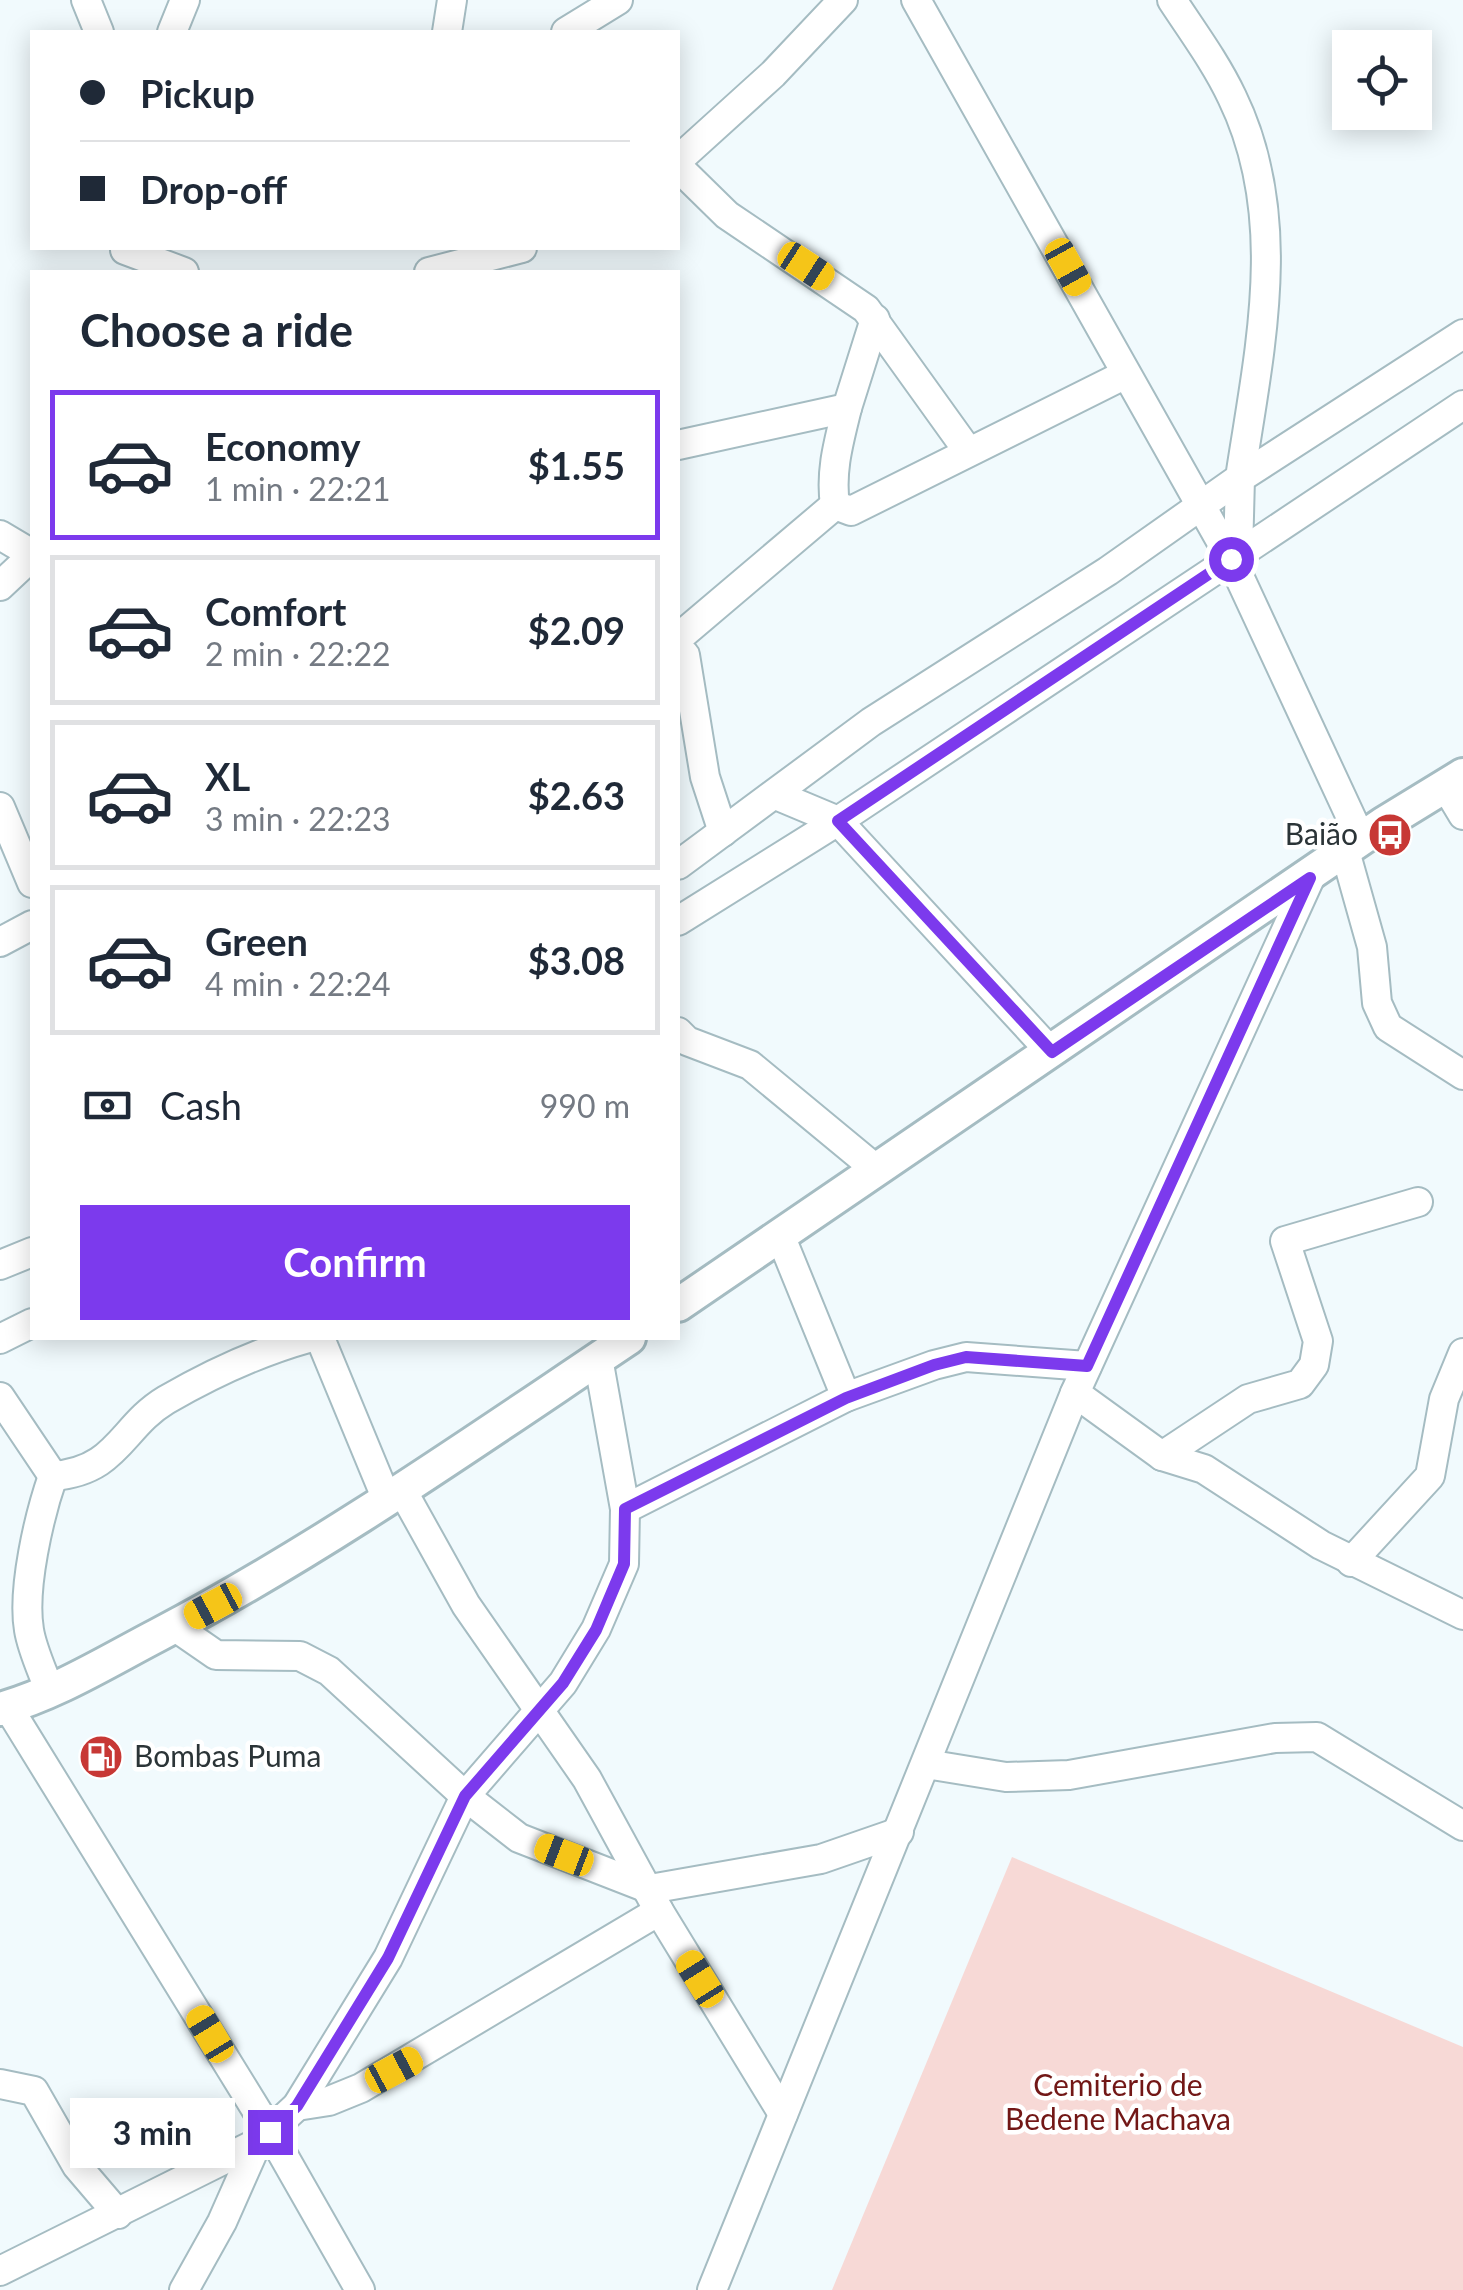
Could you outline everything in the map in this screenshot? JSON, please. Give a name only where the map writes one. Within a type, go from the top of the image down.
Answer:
[{"type":"main road","points":[[680,1303],[1454,780]]},
{"type":"main road","points":[[4,1708],[174,1626],[395,1495],[625,1340]]},
{"type":"street","points":[[86,0],[97,30]]},
{"type":"street","points":[[173,30],[185,0]]},
{"type":"street","points":[[447,30],[452,0]]},
{"type":"street","points":[[569,30],[618,0]]},
{"type":"street","points":[[680,162],[774,74],[843,0]]},
{"type":"street","points":[[916,0],[1200,508],[1235,556],[1353,845],[1372,946],[1377,1003],[1388,1027],[1463,1075]]},
{"type":"street","points":[[1172,0],[1234,100],[1258,167],[1269,245],[1236,508],[1235,556]]},
{"type":"street","points":[[680,166],[726,214],[830,282],[875,319],[968,450]]},
{"type":"street","points":[[443,270],[508,250]]},
{"type":"street","points":[[124,257],[176,270]]},
{"type":"street","points":[[835,505],[834,459],[875,319]]},
{"type":"street","points":[[680,864],[871,722],[1463,334]]},
{"type":"street","points":[[835,505],[851,511],[863,507],[968,450],[1126,374]]},
{"type":"street","points":[[680,920],[838,821],[1463,405]]},
{"type":"street","points":[[680,445],[847,408]]},
{"type":"street","points":[[680,636],[835,505]]},
{"type":"street","points":[[0,535],[30,554]]},
{"type":"street","points":[[0,586],[30,557]]},
{"type":"street","points":[[680,650],[685,655],[705,778],[723,832]]},
{"type":"street","points":[[1454,780],[1463,815]]},
{"type":"street","points":[[776,795],[838,821],[1052,1052]]},
{"type":"street","points":[[0,807],[30,878]]},
{"type":"street","points":[[712,2290],[1074,1393],[1310,878]]},
{"type":"street","points":[[0,942],[30,927]]},
{"type":"street","points":[[680,1034],[687,1041],[750,1065],[878,1170]]},
{"type":"street","points":[[1162,1456],[1248,1399],[1300,1384],[1314,1366],[1318,1341],[1285,1242],[1418,1202]]},
{"type":"street","points":[[780,1235],[846,1398]]},
{"type":"street","points":[[0,1265],[30,1253]]},
{"type":"street","points":[[0,1339],[30,1324]]},
{"type":"street","points":[[53,1476],[79,1472],[108,1457],[130,1438],[148,1413],[166,1400],[271,1348],[301,1340]]},
{"type":"street","points":[[321,1340],[395,1495],[538,1713],[587,1778],[783,2114]]},
{"type":"street","points":[[1351,1562],[1430,1476],[1444,1399],[1463,1353]]},
{"type":"street","points":[[625,1509],[846,1398],[966,1357],[1087,1366]]},
{"type":"street","points":[[0,2271],[263,2137],[297,2106],[388,1958],[465,1796],[563,1683],[596,1630],[624,1564],[625,1509],[598,1358]]},
{"type":"street","points":[[1074,1393],[1162,1456],[1204,1469],[1351,1562],[1463,1614]]},
{"type":"street","points":[[0,1397],[53,1476],[27,1590],[29,1634],[49,1688]]},
{"type":"street","points":[[174,1626],[216,1654],[300,1656],[329,1671],[465,1796],[520,1838],[655,1900]]},
{"type":"street","points":[[4,1708],[360,2290]]},
{"type":"street","points":[[926,1764],[1006,1777],[1069,1776],[1275,1738],[1317,1738],[1463,1826]]},
{"type":"street","points":[[297,2106],[329,2101],[378,2079],[655,1900],[821,1858],[899,1832]]},
{"type":"street","points":[[0,2084],[34,2091],[78,2166],[118,2214]]},
{"type":"street","points":[[184,2290],[263,2137]]},
{"type":"green space","name":"Cemiterio de Bedene Machava","points":[[1012,1857],[1463,2047],[1463,2290],[832,2290]]},
{"type":"place","name":"Baião","points":[[1390,835]]},
{"type":"place","name":"Bombas Puma","points":[[101,1757]]},
{"type":"route","points":[[270,2132],[297,2106],[388,1958],[465,1796],[563,1683],[596,1630],[624,1564],[625,1509],[846,1398],[934,1365],[966,1357],[1087,1366],[1310,878],[1052,1052],[838,821],[1231,559]]}]
